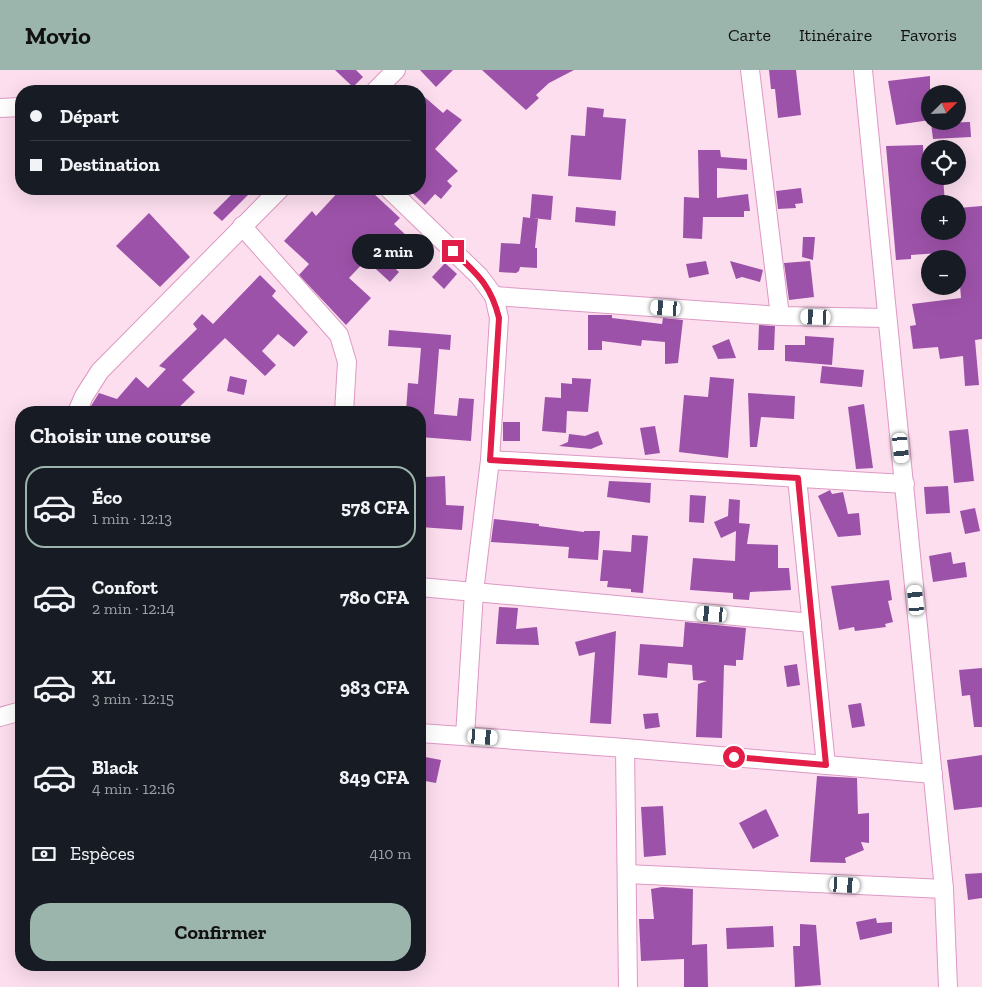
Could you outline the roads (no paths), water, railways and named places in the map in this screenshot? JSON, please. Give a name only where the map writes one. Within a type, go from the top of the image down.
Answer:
[{"type":"street","points":[[381,85],[396,70]]},
{"type":"street","points":[[750,70],[780,316]]},
{"type":"street","points":[[863,70],[944,890],[948,987]]},
{"type":"street","points":[[0,108],[15,107]]},
{"type":"street","points":[[80,406],[100,371],[274,195]]},
{"type":"street","points":[[395,195],[479,276],[494,296],[499,318],[490,460],[474,592],[465,736]]},
{"type":"street","points":[[242,226],[339,336],[347,362],[344,406]]},
{"type":"street","points":[[494,296],[780,316],[887,318]]},
{"type":"street","points":[[490,460],[904,484]]},
{"type":"street","points":[[798,478],[826,765]]},
{"type":"street","points":[[426,588],[812,623]]},
{"type":"street","points":[[0,718],[15,713]]},
{"type":"street","points":[[426,733],[933,774]]},
{"type":"street","points":[[625,748],[628,987]]},
{"type":"street","points":[[627,874],[944,890]]}]
